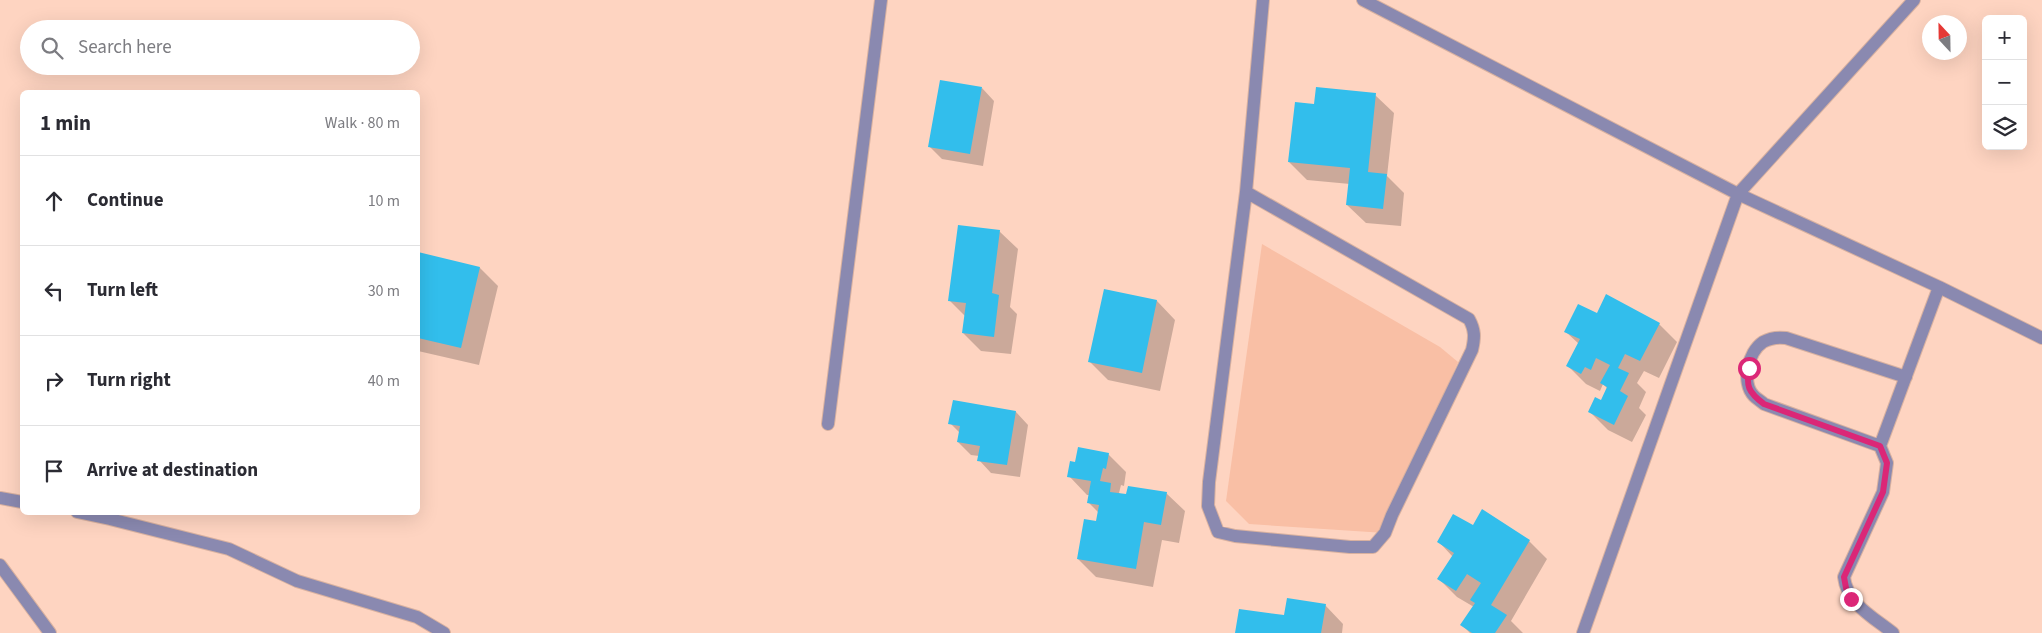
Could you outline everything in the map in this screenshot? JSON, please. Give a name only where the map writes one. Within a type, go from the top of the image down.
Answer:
[{"type":"lane","points":[[828,424],[881,0]]},
{"type":"lane","points":[[1246,192],[1469,319],[1474,328],[1475,336],[1472,350],[1385,533],[1373,547],[1340,546],[1218,532],[1208,506],[1209,482],[1246,192],[1263,0]]},
{"type":"lane","points":[[1363,0],[1738,194],[1939,287],[2042,338]]},
{"type":"lane","points":[[1586,632],[1738,194],[1914,0]]},
{"type":"lane","points":[[1893,633],[1851,599],[1844,577],[1883,492],[1887,463],[1880,446],[1939,287]]},
{"type":"lane","points":[[1880,446],[1764,404],[1753,396],[1747,383],[1754,350],[1763,342],[1775,337],[1786,338],[1906,377]]},
{"type":"lane","points":[[0,498],[20,502]]},
{"type":"lane","points":[[91,515],[229,549],[297,581],[417,617],[444,633]]},
{"type":"lane","points":[[0,565],[50,633]]},
{"type":"shaded area","points":[[1262,244],[1440,347],[1458,362],[1385,533],[1249,524],[1226,501]]},
{"type":"building","points":[[940,80],[982,87],[970,154],[928,147]]},
{"type":"building","points":[[1316,87],[1376,93],[1368,172],[1387,174],[1383,209],[1346,205],[1350,168],[1288,162],[1295,102],[1314,104]]},
{"type":"building","points":[[958,225],[1000,230],[992,293],[999,295],[994,337],[962,333],[966,303],[948,301]]},
{"type":"building","points":[[420,252],[480,267],[461,348],[420,338]]},
{"type":"building","points":[[1104,289],[1157,300],[1142,373],[1088,362]]},
{"type":"building","points":[[1606,294],[1660,323],[1640,361],[1625,354],[1618,368],[1629,373],[1620,391],[1628,396],[1614,425],[1588,412],[1595,397],[1601,400],[1607,387],[1600,383],[1610,365],[1596,358],[1591,370],[1585,367],[1581,374],[1566,366],[1580,339],[1564,332],[1578,304],[1597,313]]},
{"type":"building","points":[[953,400],[1016,411],[1007,465],[977,461],[980,446],[957,442],[960,426],[948,424]]},
{"type":"building","points":[[1078,447],[1109,453],[1106,469],[1103,468],[1100,481],[1111,483],[1110,492],[1126,494],[1128,486],[1167,492],[1161,525],[1144,522],[1136,569],[1077,559],[1084,519],[1096,521],[1099,505],[1087,503],[1091,481],[1067,477],[1070,461],[1075,462]]},
{"type":"building","points":[[1482,509],[1530,540],[1491,605],[1507,615],[1495,633],[1472,633],[1460,625],[1475,603],[1470,600],[1481,583],[1467,574],[1456,591],[1437,579],[1454,553],[1437,542],[1453,514],[1473,525]]},
{"type":"building","points":[[1287,598],[1326,604],[1321,633],[1235,633],[1239,609],[1284,615]]},
{"type":"route","points":[[1749,368],[1747,383],[1753,396],[1764,404],[1880,446],[1887,463],[1883,492],[1844,577],[1851,599]]}]
